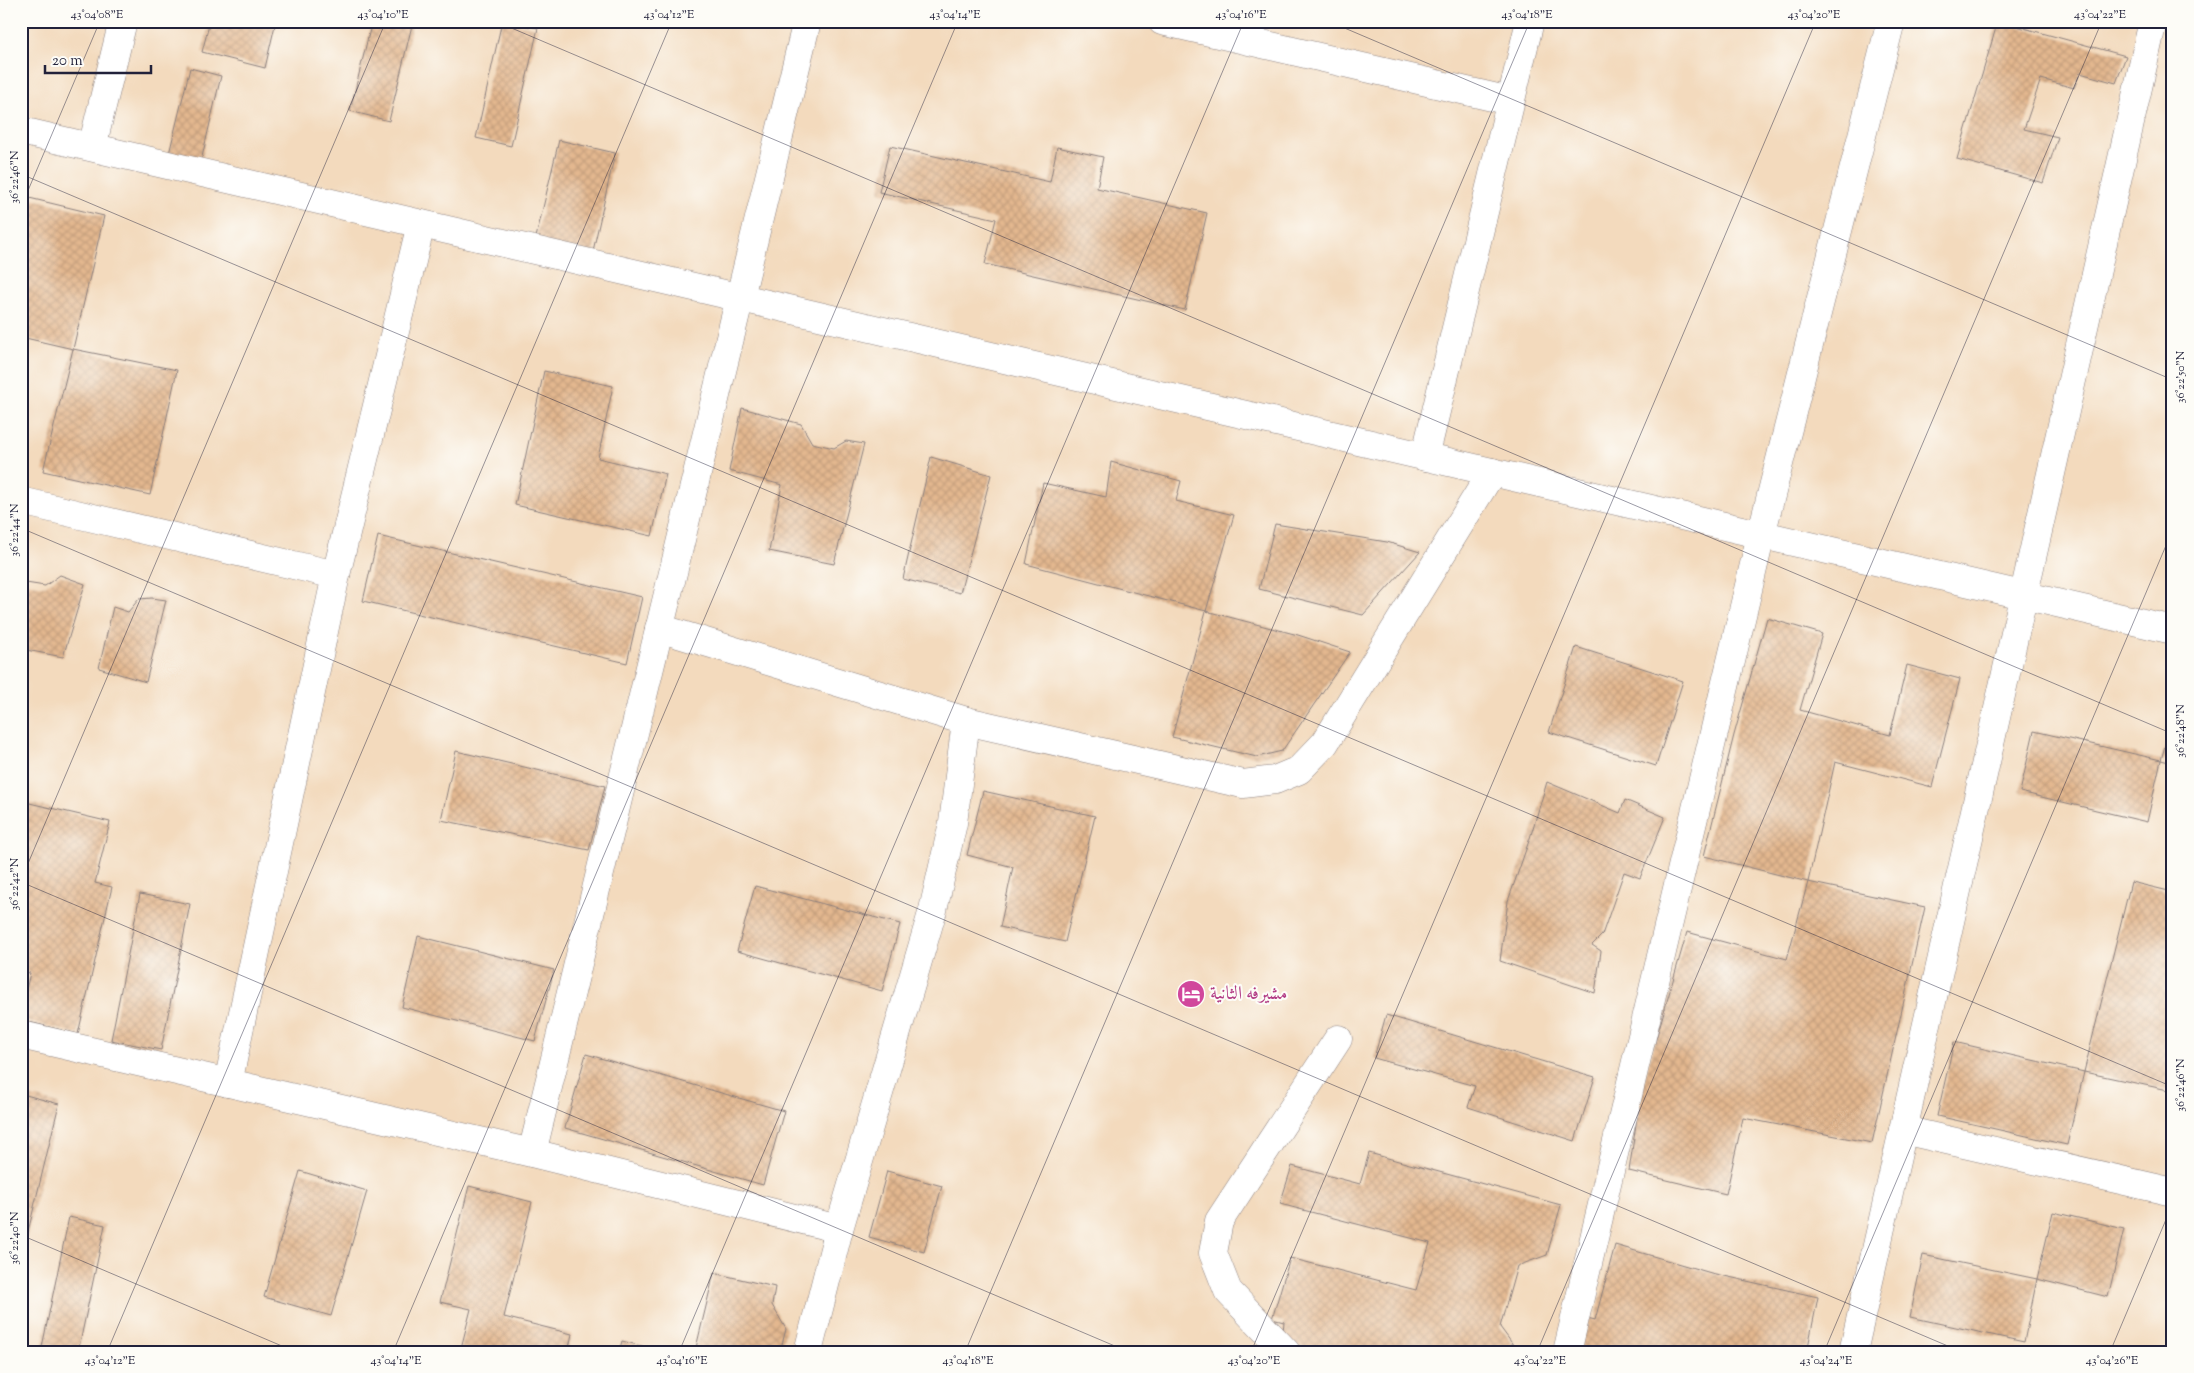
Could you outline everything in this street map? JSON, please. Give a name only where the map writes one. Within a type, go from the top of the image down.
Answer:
[{"type":"street","points":[[92,147],[122,21]]},
{"type":"street","points":[[532,1152],[807,21]]},
{"type":"street","points":[[1162,21],[1510,101]]},
{"type":"street","points":[[1425,457],[1530,21]]},
{"type":"street","points":[[1567,1352],[1761,534],[1891,21]]},
{"type":"street","points":[[1853,1352],[2153,21]]},
{"type":"street","points":[[21,131],[2173,630]]},
{"type":"street","points":[[228,1083],[336,575],[421,224]]},
{"type":"street","points":[[659,628],[966,721],[1243,784],[1275,780],[1299,770],[1325,743],[1492,472]]},
{"type":"street","points":[[21,501],[336,575]]},
{"type":"street","points":[[808,1352],[839,1230],[933,910],[953,823],[966,721]]},
{"type":"street","points":[[21,1035],[532,1152],[839,1230]]},
{"type":"street","points":[[1286,1352],[1228,1291],[1213,1253],[1219,1221],[1338,1039]]},
{"type":"street","points":[[1903,1130],[2173,1192]]},
{"type":"building","points":[[210,21],[276,21],[265,68],[202,52]]},
{"type":"building","points":[[372,21],[413,21],[389,121],[350,111]]},
{"type":"building","points":[[502,21],[538,28],[511,146],[476,138]]},
{"type":"building","points":[[1998,21],[2126,56],[2116,83],[2080,73],[2074,88],[2041,79],[2024,129],[2058,137],[2043,183],[1957,159]]},
{"type":"building","points":[[190,68],[221,76],[198,174],[166,166]]},
{"type":"building","points":[[559,140],[615,153],[591,260],[534,246]]},
{"type":"building","points":[[890,146],[1050,182],[1057,147],[1103,157],[1097,188],[1207,213],[1185,310],[985,264],[996,219],[879,192]]},
{"type":"building","points":[[21,196],[104,216],[73,349],[21,337]]},
{"type":"building","points":[[73,349],[177,370],[150,495],[43,471]]},
{"type":"building","points":[[544,371],[613,386],[598,458],[666,474],[652,536],[515,505]]},
{"type":"building","points":[[742,408],[801,424],[812,443],[834,448],[846,441],[864,444],[834,564],[769,551],[782,485],[729,471]]},
{"type":"building","points":[[931,457],[991,475],[960,593],[903,579]]},
{"type":"building","points":[[1111,462],[1181,481],[1176,501],[1234,515],[1206,611],[1026,564],[1043,483],[1106,497]]},
{"type":"building","points":[[1275,524],[1387,542],[1420,552],[1363,615],[1259,589]]},
{"type":"building","points":[[378,536],[642,597],[627,663],[363,601]]},
{"type":"building","points":[[60,575],[85,584],[63,657],[21,649],[21,608],[26,583],[45,586]]},
{"type":"building","points":[[139,599],[166,600],[146,682],[99,668],[113,607],[128,612]]},
{"type":"building","points":[[1206,611],[1298,635],[1350,652],[1282,751],[1257,757],[1172,737]]},
{"type":"building","points":[[1767,618],[1822,634],[1800,710],[1890,735],[1907,665],[1960,679],[1932,787],[1835,762],[1808,882],[1704,856],[1734,735]]},
{"type":"building","points":[[1576,647],[1683,681],[1656,766],[1549,732]]},
{"type":"building","points":[[2173,718],[2173,763],[2161,760]]},
{"type":"building","points":[[2034,731],[2161,760],[2147,822],[2020,792]]},
{"type":"building","points":[[456,751],[605,786],[589,850],[441,820]]},
{"type":"building","points":[[1547,782],[1620,813],[1625,800],[1665,817],[1640,878],[1624,872],[1602,935],[1592,945],[1601,951],[1595,993],[1500,961],[1508,901]]},
{"type":"building","points":[[983,791],[1095,816],[1065,942],[1000,927],[1013,867],[967,855]]},
{"type":"building","points":[[21,801],[110,822],[95,883],[112,887],[78,1034],[21,1020],[21,1010],[30,973],[21,971]]},
{"type":"building","points":[[1808,882],[1925,907],[1872,1143],[1743,1118],[1726,1194],[1629,1171],[1641,1091],[1687,932],[1787,959]]},
{"type":"building","points":[[2131,882],[2173,892],[2173,1091],[2084,1072]]},
{"type":"building","points":[[755,886],[900,924],[882,991],[737,951]]},
{"type":"building","points":[[140,894],[190,904],[161,1050],[111,1040]]},
{"type":"building","points":[[418,936],[554,970],[535,1041],[402,1007]]},
{"type":"building","points":[[1386,1015],[1595,1077],[1575,1141],[1468,1107],[1475,1086],[1374,1058]]},
{"type":"building","points":[[1954,1042],[2084,1072],[2067,1145],[1937,1116]]},
{"type":"building","points":[[586,1054],[784,1111],[763,1185],[565,1128]]},
{"type":"building","points":[[22,1094],[59,1104],[25,1244],[21,1243]]},
{"type":"building","points":[[1369,1153],[1561,1205],[1547,1255],[1517,1266],[1500,1327],[1514,1346],[1512,1352],[1325,1352],[1282,1342],[1284,1322],[1272,1319],[1290,1258],[1416,1290],[1430,1243],[1280,1204],[1292,1166],[1360,1184]]},
{"type":"building","points":[[300,1171],[367,1191],[331,1316],[264,1297]]},
{"type":"building","points":[[887,1171],[942,1186],[924,1252],[869,1237]]},
{"type":"building","points":[[469,1186],[532,1202],[504,1317],[572,1334],[568,1352],[460,1352],[471,1309],[440,1302]]},
{"type":"building","points":[[2053,1212],[2124,1229],[2108,1297],[2037,1279]]},
{"type":"building","points":[[69,1217],[105,1225],[78,1352],[41,1352]]},
{"type":"building","points":[[1615,1245],[1711,1273],[1818,1297],[1807,1352],[1720,1352],[1693,1345],[1691,1352],[1572,1352],[1580,1316],[1595,1320]]},
{"type":"building","points":[[1923,1255],[2037,1279],[2024,1342],[1910,1317]]},
{"type":"building","points":[[714,1273],[775,1287],[772,1305],[786,1329],[780,1352],[695,1352]]},
{"type":"building","points":[[622,1341],[661,1351],[661,1352],[619,1352]]},
{"type":"place","name":"مشيرفه الثانية","points":[[1191,994]]}]
